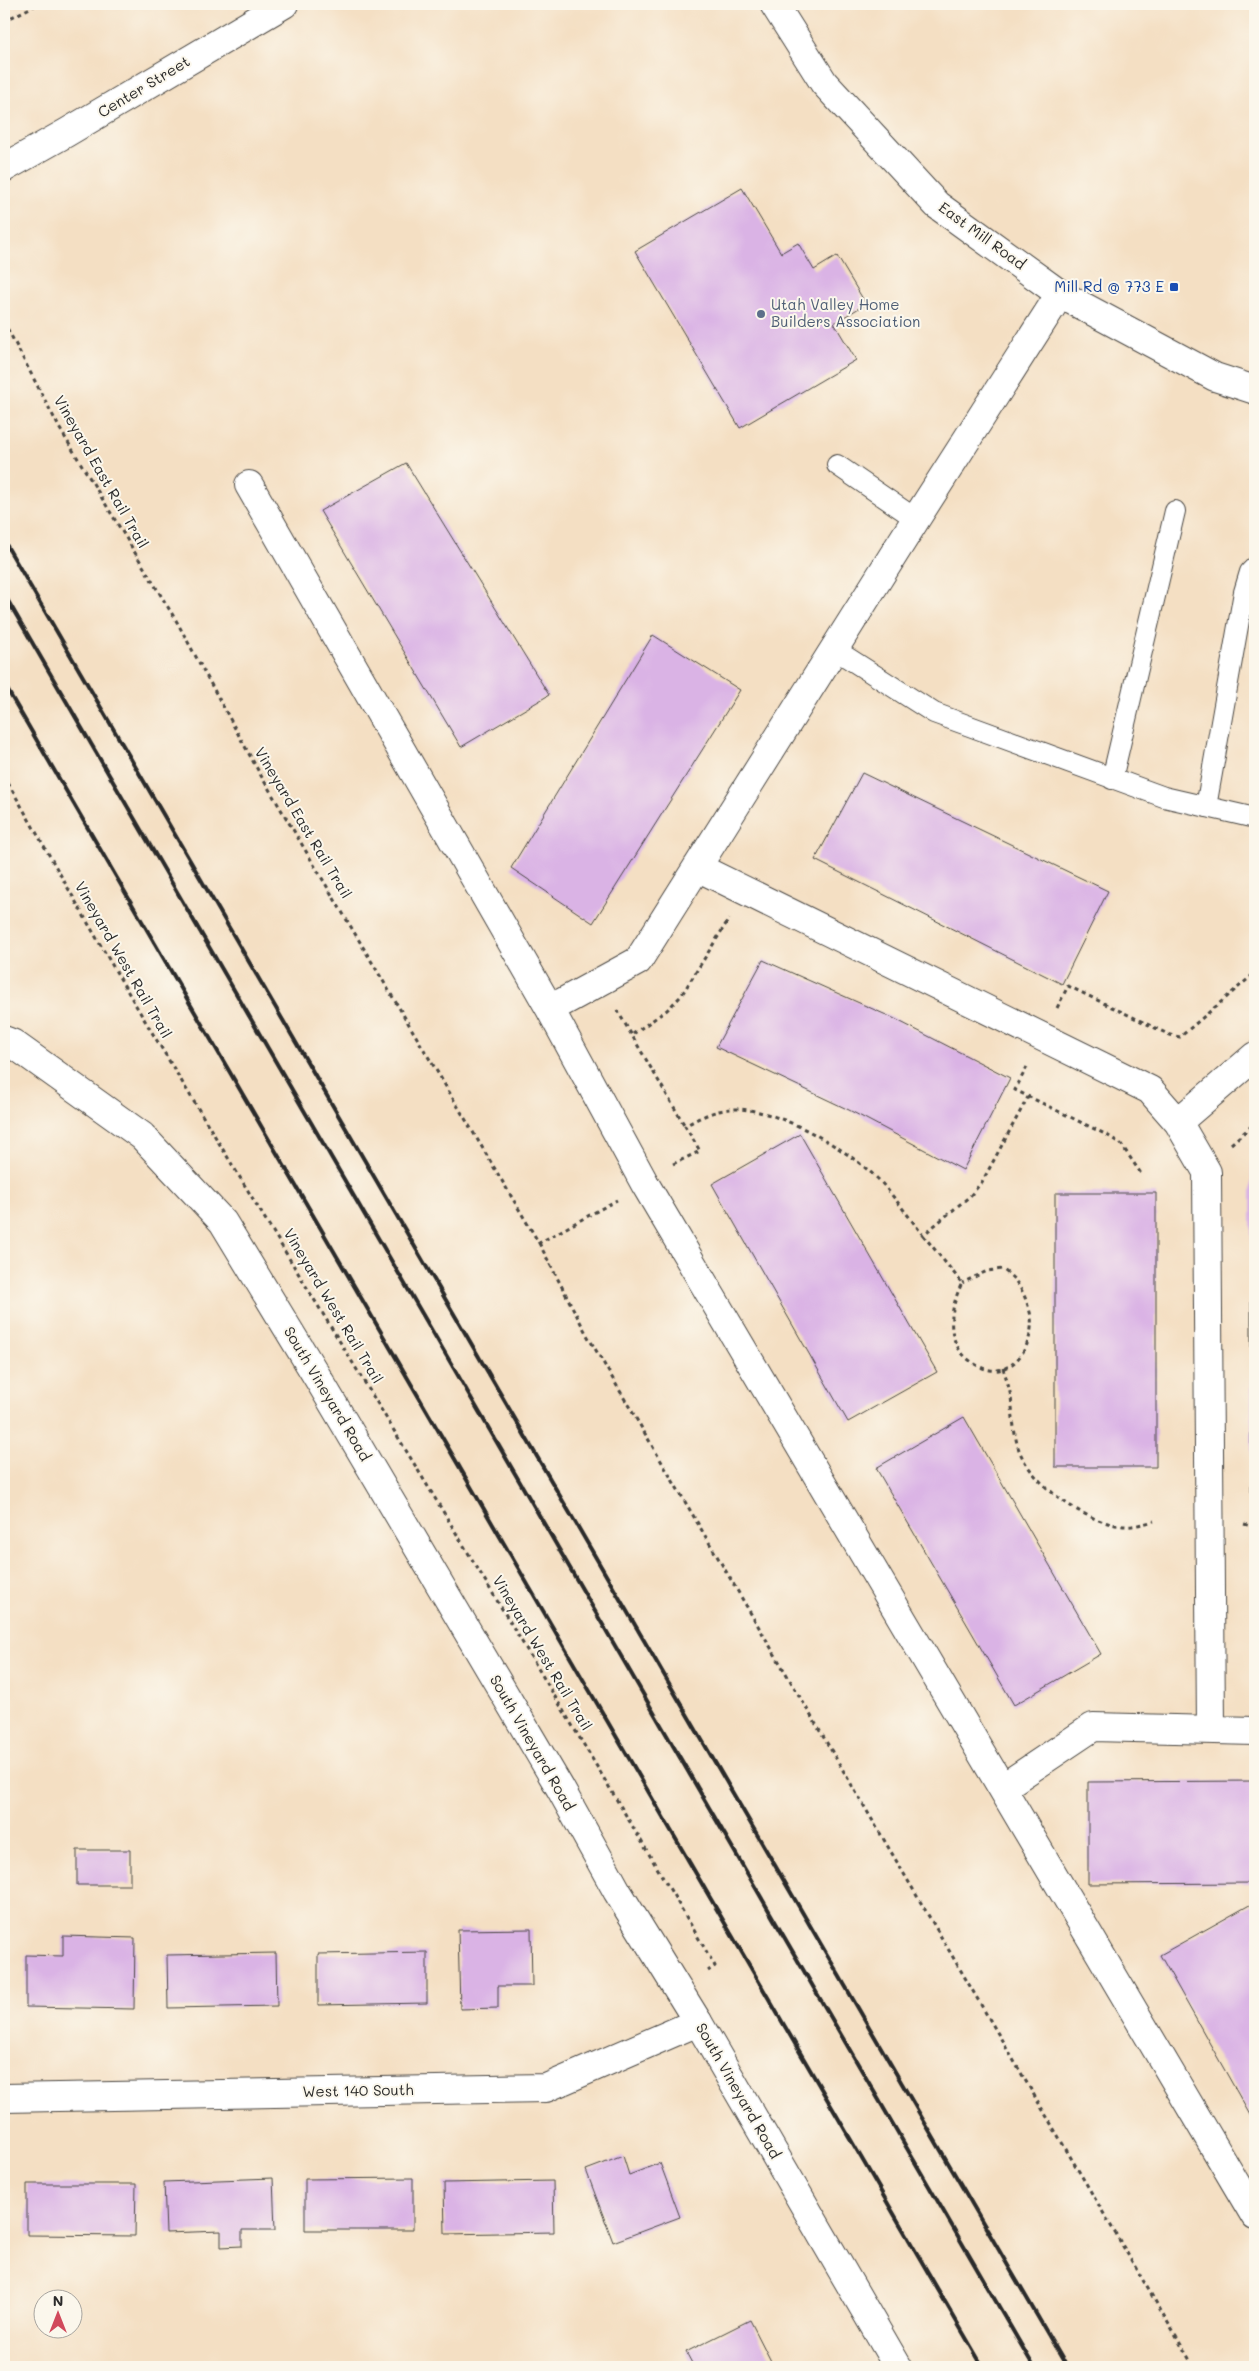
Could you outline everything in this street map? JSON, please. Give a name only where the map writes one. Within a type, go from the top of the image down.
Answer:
[{"type":"street","name":"Center Street","points":[[4,168],[284,4]]},
{"type":"street","name":"East Mill Road","points":[[774,4],[824,83],[937,205],[1060,294],[1215,377],[1255,390]]},
{"type":"street","points":[[550,1009],[638,961],[1060,294]]},
{"type":"street","points":[[249,485],[550,1009],[644,1184],[1255,2216]]},
{"type":"street","points":[[697,867],[1150,1090],[1178,1122],[1207,1172],[1211,1730]]},
{"type":"street","name":"South Vineyard Road","points":[[4,1040],[12,1043],[142,1136],[223,1222],[535,1746],[617,1891],[698,2022],[898,2367]]},
{"type":"street","points":[[1178,1122],[1255,1056]]},
{"type":"street","points":[[1002,1788],[1093,1727],[1255,1731]]},
{"type":"street","name":"West 140 South","points":[[4,2098],[546,2088],[698,2022]]},
{"type":"lane","points":[[837,465],[916,519]]},
{"type":"lane","points":[[1112,778],[1175,511]]},
{"type":"lane","points":[[1206,807],[1244,592],[1250,572],[1255,567]]},
{"type":"lane","points":[[834,650],[934,713],[1164,797],[1255,818]]},
{"type":"path","points":[[4,21],[38,4]]},
{"type":"path","name":"Vineyard East Rail Trail","points":[[4,322],[60,429],[177,622],[260,774],[539,1243],[587,1335],[1194,2367]]},
{"type":"path","name":"Vineyard West Rail Trail","points":[[4,776],[149,1027],[301,1275],[716,1966],[708,1971]]},
{"type":"path","points":[[633,1034],[667,1010],[681,996],[733,912]]},
{"type":"path","points":[[1054,1014],[1068,986],[1170,1035],[1180,1037],[1255,973]]},
{"type":"path","points":[[614,1006],[633,1034],[700,1151],[681,1159],[665,1170]]},
{"type":"path","points":[[1030,1060],[1015,1090],[1107,1135],[1121,1144],[1142,1175]]},
{"type":"path","points":[[923,1235],[970,1196],[982,1182],[1028,1097]]},
{"type":"path","points":[[685,1126],[713,1112],[738,1109],[794,1123],[821,1138],[873,1176],[962,1283]]},
{"type":"path","points":[[539,1243],[621,1198]]},
{"type":"path","points":[[1002,1269],[1013,1276],[1025,1296],[1031,1314],[1030,1339],[1018,1359],[1003,1368],[991,1370],[978,1366],[962,1354],[954,1338],[951,1322],[952,1306],[962,1283],[988,1271],[1002,1269]]},
{"type":"path","points":[[1003,1368],[1019,1449],[1035,1474],[1056,1496],[1080,1513],[1110,1524],[1131,1526],[1154,1521]]},
{"type":"building","name":"Utah Valley Home Builders Association","points":[[742,188],[781,253],[798,243],[814,270],[837,256],[866,304],[834,323],[856,360],[740,428],[635,251]]},
{"type":"building","points":[[406,463],[549,695],[461,747],[320,511]]},
{"type":"building","points":[[653,635],[740,690],[593,923],[511,868]]},
{"type":"building","points":[[862,773],[1108,891],[1062,984],[815,860]]},
{"type":"building","points":[[763,960],[893,1018],[1010,1078],[963,1170],[849,1110],[716,1047]]},
{"type":"building","points":[[800,1134],[937,1372],[848,1422],[712,1184]]},
{"type":"building","points":[[1251,1163],[1255,1163],[1255,1512],[1251,1512]]},
{"type":"building","points":[[1055,1193],[1156,1193],[1156,1467],[1055,1467]]},
{"type":"building","points":[[964,1417],[1101,1654],[1014,1705],[876,1468]]},
{"type":"building","points":[[1255,1781],[1255,1883],[1088,1884],[1088,1782]]},
{"type":"building","points":[[77,1850],[130,1850],[130,1885],[77,1885]]},
{"type":"building","points":[[1255,1902],[1255,2124],[1160,1955]]},
{"type":"building","points":[[531,1929],[532,1986],[498,1986],[498,2008],[460,2009],[458,1930]]},
{"type":"building","points":[[63,1936],[135,1938],[134,2009],[26,2007],[26,1955],[63,1956]]},
{"type":"building","points":[[427,1952],[427,2003],[318,2005],[318,1954]]},
{"type":"building","points":[[276,1953],[277,2006],[168,2008],[167,1955]]},
{"type":"building","points":[[623,2156],[629,2175],[660,2163],[680,2217],[613,2242],[586,2170]]},
{"type":"building","points":[[273,2178],[275,2230],[242,2230],[242,2246],[221,2247],[221,2231],[166,2233],[164,2182]]},
{"type":"building","points":[[413,2178],[413,2230],[305,2230],[305,2179]]},
{"type":"building","points":[[553,2181],[554,2232],[445,2234],[444,2183]]},
{"type":"building","points":[[27,2184],[136,2184],[135,2236],[27,2235]]},
{"type":"building","points":[[750,2320],[774,2367],[694,2367],[686,2352]]},
{"type":"railway","points":[[4,541],[1067,2367]]},
{"type":"railway","points":[[4,594],[1034,2367]]},
{"type":"railway","points":[[4,684],[983,2367]]},
{"type":"place","name":"Mill Rd @ 773 E","points":[[1174,287]]},
{"type":"place","name":"Utah Valley Home Builders Association","points":[[761,314]]}]
